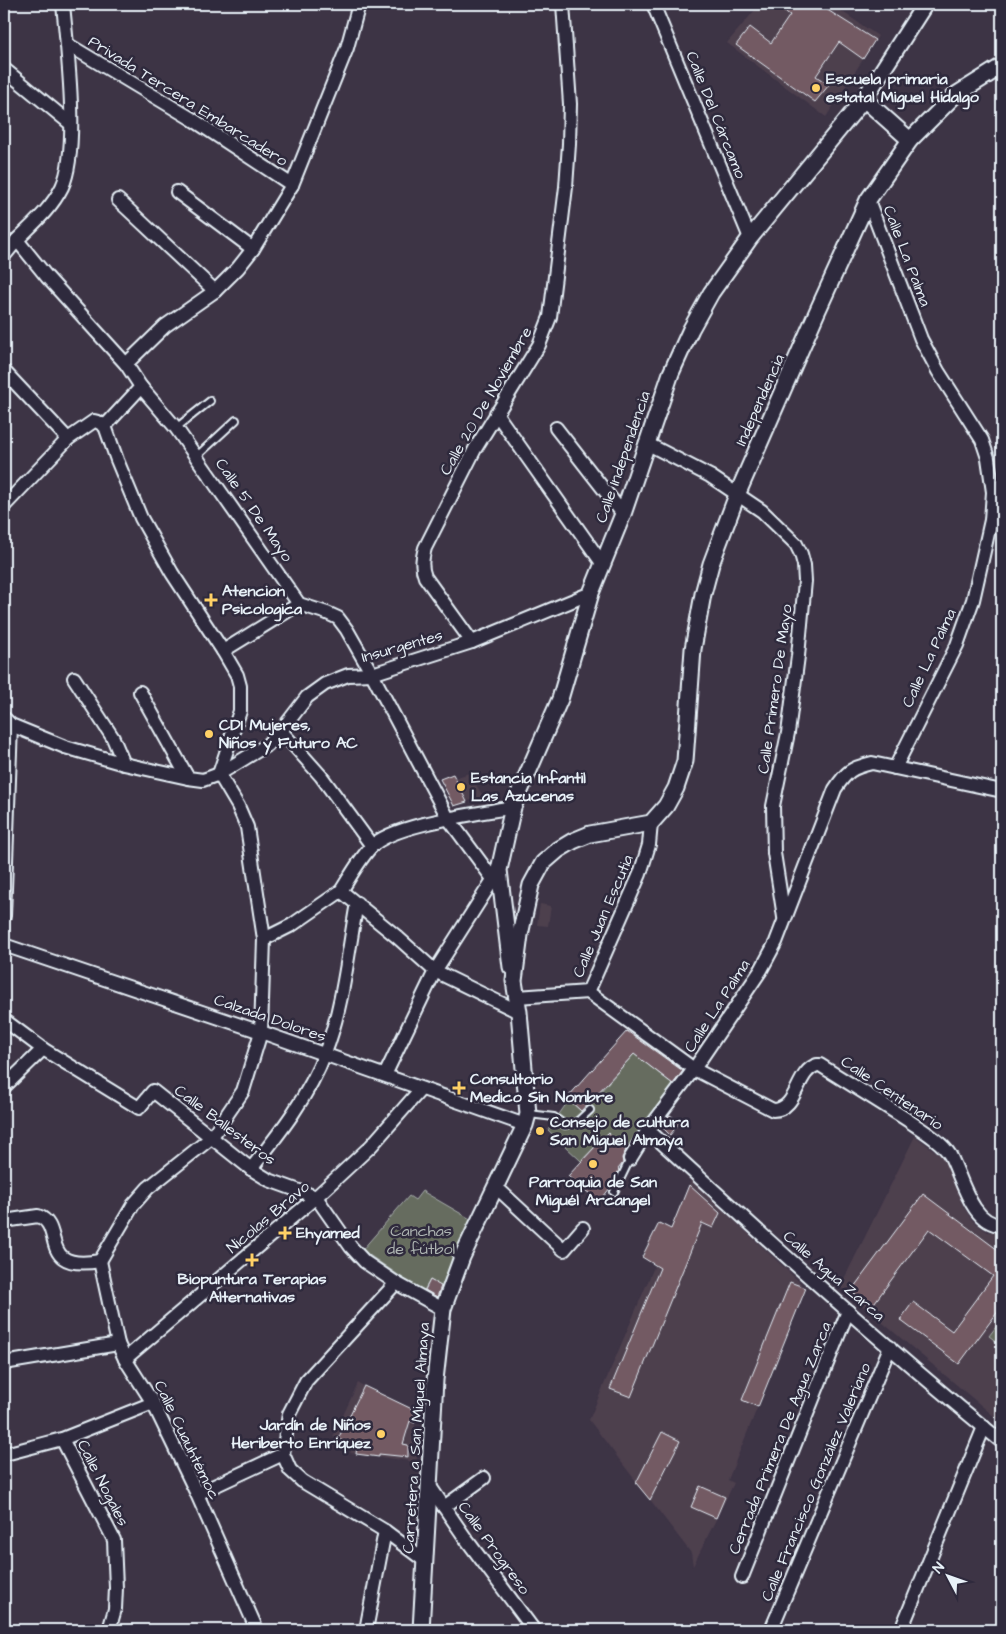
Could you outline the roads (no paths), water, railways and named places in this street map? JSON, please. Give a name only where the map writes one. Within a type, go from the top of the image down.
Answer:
[{"type":"street","points":[[4,256],[17,240],[53,204],[63,186],[67,170],[71,124],[67,44],[62,4]]},
{"type":"street","points":[[126,364],[165,326],[215,291],[238,268],[253,249],[292,186],[347,48],[359,4]]},
{"type":"street","name":"Calle 20 De Noviembre","points":[[472,642],[425,578],[422,570],[422,560],[425,548],[468,462],[539,345],[550,317],[566,187],[569,144],[570,104],[563,4]]},
{"type":"street","name":"Calle Del Cárcamo","points":[[653,4],[750,238]]},
{"type":"street","name":"Calle Independencia","points":[[518,1005],[496,874],[513,808],[560,699],[591,593],[623,514],[671,372],[710,293],[750,238],[864,99],[925,4]]},
{"type":"street","name":"Privada Tercera Embarcadero","points":[[67,44],[192,119],[292,186]]},
{"type":"street","name":"Independencia","points":[[651,823],[666,806],[676,788],[685,761],[693,649],[703,594],[720,539],[737,494],[868,200],[910,140],[954,96],[1002,66]]},
{"type":"street","points":[[4,69],[71,124]]},
{"type":"street","points":[[864,99],[910,140]]},
{"type":"street","points":[[177,192],[217,224],[253,249]]},
{"type":"street","points":[[118,200],[215,291]]},
{"type":"street","name":"Calle La Palma","points":[[630,1159],[648,1130],[694,1070],[761,970],[776,942],[834,789],[854,767],[872,763],[895,768],[957,645],[997,522],[988,458],[982,440],[938,372],[921,339],[868,200]]},
{"type":"street","name":"Calle 5 De Mayo","points":[[17,240],[47,277],[126,364],[141,387],[176,428],[298,604]]},
{"type":"street","points":[[4,371],[68,439]]},
{"type":"street","points":[[105,426],[141,387]]},
{"type":"street","points":[[496,413],[602,563]]},
{"type":"street","points":[[4,506],[68,439],[94,421],[105,426],[141,518],[172,573],[237,675],[240,686],[240,711],[218,774],[238,806],[247,827],[264,939],[261,1032],[242,1091],[211,1138],[148,1188],[133,1206],[100,1261],[82,1264],[66,1260],[58,1252],[47,1222],[43,1218],[38,1216],[4,1221]]},
{"type":"street","points":[[556,428],[623,514]]},
{"type":"street","name":"Calle Primero De Mayo","points":[[646,444],[710,476],[762,510],[796,544],[801,554],[804,565],[803,608],[788,733],[773,806],[774,853],[784,917]]},
{"type":"street","name":"Insurgentes","points":[[7,721],[65,747],[124,764],[203,780],[218,774],[262,749],[281,731],[307,697],[326,684],[348,675],[372,674],[472,642],[591,593]]},
{"type":"street","points":[[223,651],[298,604],[338,618],[372,674],[448,818],[496,874],[435,971],[385,1075]]},
{"type":"street","points":[[74,678],[113,738],[124,764]]},
{"type":"street","points":[[140,692],[188,778]]},
{"type":"street","points":[[4,916],[7,721]]},
{"type":"street","points":[[281,731],[321,776],[372,846]]},
{"type":"street","points":[[895,768],[1002,791]]},
{"type":"street","points":[[264,939],[292,925],[340,891],[372,846],[386,836],[448,818],[513,808]]},
{"type":"street","name":"Calle Independencia","points":[[514,981],[526,907],[532,885],[543,864],[558,850],[590,834],[651,823]]},
{"type":"street","name":"Calle Juan Escutia","points":[[588,992],[640,874],[649,845],[651,823]]},
{"type":"street","points":[[340,891],[357,903],[435,971],[518,1005],[588,992],[694,1070]]},
{"type":"street","points":[[251,1169],[304,1096],[325,1055],[335,1024],[357,903]]},
{"type":"street","name":"Calzada Dolores","points":[[4,945],[422,1089],[526,1120]]},
{"type":"street","points":[[518,1005],[526,1120]]},
{"type":"street","name":"Calle Ballesteros","points":[[4,1020],[43,1049],[139,1108],[153,1091],[251,1169],[269,1180],[316,1197]]},
{"type":"street","points":[[4,1087],[43,1049]]},
{"type":"street","name":"Calle Centenario","points":[[694,1070],[773,1110],[778,1110],[791,1100],[810,1068],[817,1064],[820,1065],[899,1114],[935,1140],[949,1154],[971,1203],[979,1214],[987,1222],[1002,1225]]},
{"type":"street","name":"Nicolas Bravo","points":[[125,1359],[316,1197],[371,1146],[422,1089]]},
{"type":"street","name":"Carretera a San Miguel Almaya","points":[[421,1630],[435,1380],[444,1309],[462,1257],[526,1120]]},
{"type":"street","name":"Calle Agua Zarca","points":[[648,1130],[735,1211],[848,1311],[1002,1442]]},
{"type":"street","points":[[496,1187],[564,1250],[583,1228]]},
{"type":"street","points":[[316,1197],[350,1247],[365,1262],[396,1283],[444,1309]]},
{"type":"street","name":"Calle Cuauhtémoc","points":[[100,1261],[118,1344],[125,1359],[153,1403],[197,1494],[257,1630]]},
{"type":"street","points":[[396,1283],[306,1381],[289,1414],[284,1454],[290,1470],[302,1481],[384,1531],[425,1561]]},
{"type":"street","name":"Cerrada Primera De Agua Zarca","points":[[742,1577],[848,1311]]},
{"type":"street","points":[[4,1363],[118,1344]]},
{"type":"street","name":"Calle Francisco González Valeriano","points":[[772,1630],[890,1347]]},
{"type":"street","points":[[9,1453],[62,1439],[153,1403]]},
{"type":"street","points":[[901,1630],[984,1427]]},
{"type":"street","name":"Calle Nogales","points":[[62,1439],[114,1540],[115,1609],[109,1630]]},
{"type":"street","points":[[197,1494],[284,1454]]},
{"type":"street","points":[[444,1507],[484,1478]]},
{"type":"street","name":"Calle Progreso","points":[[429,1485],[466,1539],[534,1630]]},
{"type":"street","points":[[366,1630],[384,1531]]},
{"type":"lane","points":[[176,428],[210,401]]},
{"type":"lane","points":[[197,456],[236,420]]},
{"type":"lane","points":[[526,1120],[554,1117],[565,1124],[577,1122],[590,1110]]},
{"type":"lane","points":[[614,1192],[630,1159]]},
{"type":"place","name":"Escuela primaria estatal Miguel Hidalgo","points":[[816,88]]},
{"type":"place","name":"Atencion Psicologica","points":[[211,600]]},
{"type":"place","name":"CDI Mujeres, Niños y Futuro AC","points":[[209,734]]},
{"type":"place","name":"Estancia Infantil Las Azucenas","points":[[461,787]]},
{"type":"place","name":"Consultorio Medico Sin Nombre","points":[[459,1088]]},
{"type":"place","name":"Consejo de cultura San Miguel Almaya","points":[[540,1131]]},
{"type":"place","name":"Parroquia de San Miguél Arcangel","points":[[593,1164]]},
{"type":"place","name":"Ehyamed","points":[[285,1233]]},
{"type":"place","name":"Biopuntura Terapias Alternativas","points":[[252,1260]]},
{"type":"place","name":"Jardín de Niños Heriberto Enriquez","points":[[381,1434]]},
{"type":"park label","name":"Canchas de fútbol","points":[[421,1240]]}]
